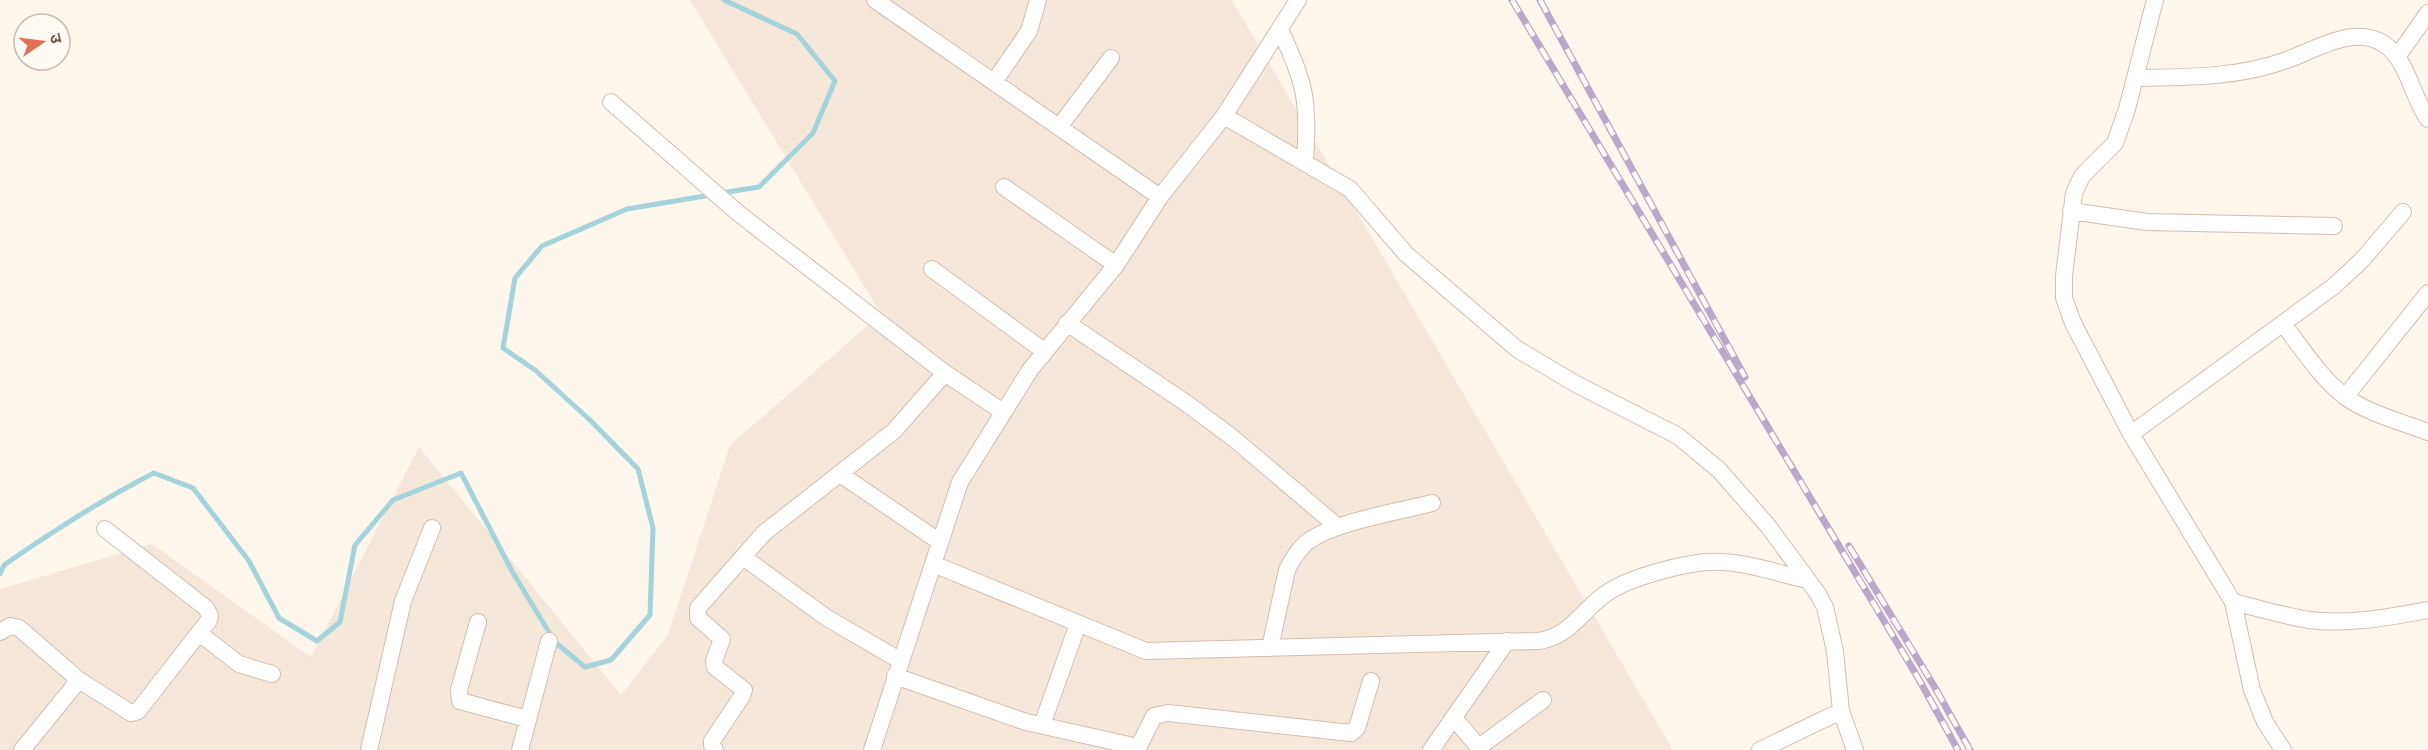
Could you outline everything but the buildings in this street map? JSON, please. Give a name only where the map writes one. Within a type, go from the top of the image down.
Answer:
[{"type":"street","points":[[875,0],[893,5],[994,82],[1160,197]]},
{"type":"street","points":[[994,82],[1029,32],[1038,0]]},
{"type":"street","points":[[872,750],[960,482],[1030,370],[1116,265],[1160,197],[1224,116],[1246,78],[1298,0]]},
{"type":"street","points":[[2155,0],[2115,143],[2082,176],[2074,193],[2063,290],[2066,309],[2131,434],[2233,602],[2252,690],[2265,722],[2283,750]]},
{"type":"street","points":[[2397,57],[2428,13]]},
{"type":"street","points":[[1280,30],[1303,82],[1307,115],[1305,161]]},
{"type":"street","points":[[2135,78],[2241,73],[2287,60],[2343,38],[2361,37],[2375,39],[2386,45],[2397,57],[2428,119]]},
{"type":"street","points":[[1059,127],[1111,58]]},
{"type":"street","points":[[611,102],[738,213],[945,373],[1003,412]]},
{"type":"street","points":[[1224,116],[1350,189],[1406,254],[1517,349],[1576,384],[1678,436],[1706,458],[1768,526],[1825,607],[1831,627],[1840,711],[1855,750]]},
{"type":"street","points":[[1004,187],[1116,265]]},
{"type":"street","points":[[2071,211],[2147,222],[2334,226]]},
{"type":"street","points":[[2131,434],[2347,276],[2403,212]]},
{"type":"street","points":[[932,269],[1044,351]]},
{"type":"street","points":[[2345,397],[2428,293]]},
{"type":"street","points":[[1067,323],[1115,353],[1214,424],[1338,527]]},
{"type":"street","points":[[2283,324],[2326,378],[2345,397],[2428,432]]},
{"type":"street","points":[[716,750],[712,741],[744,690],[715,668],[714,661],[723,639],[698,618],[697,611],[764,533],[894,431],[945,373]]},
{"type":"street","points":[[840,474],[940,542]]},
{"type":"street","points":[[1270,648],[1287,570],[1292,560],[1310,541],[1338,527],[1432,503]]},
{"type":"street","points":[[369,750],[403,601],[432,528]]},
{"type":"street","points":[[0,632],[10,626],[19,628],[79,680],[131,713],[141,708],[210,616],[206,608],[105,529]]},
{"type":"street","points":[[743,557],[898,668],[1042,725],[1138,749],[1154,716],[1168,713],[1351,733],[1357,728],[1371,681]]},
{"type":"street","points":[[933,564],[1146,651],[1554,638],[1613,588],[1649,574],[1703,563],[1732,563],[1808,580]]},
{"type":"street","points":[[2233,602],[2308,620],[2383,618],[2428,610]]},
{"type":"street","points":[[478,622],[459,690],[460,700],[527,718]]},
{"type":"street","points":[[1042,725],[1078,624]]},
{"type":"street","points":[[199,633],[239,664],[272,674]]},
{"type":"street","points":[[520,750],[549,641]]},
{"type":"street","points":[[1431,750],[1507,641]]},
{"type":"street","points":[[22,750],[79,680]]},
{"type":"street","points":[[1454,718],[1480,748],[1543,700]]},
{"type":"street","points":[[1761,750],[1840,711]]},
{"type":"shaded area","points":[[690,0],[1232,0],[1673,750],[0,750],[0,589],[152,544],[311,657],[419,447],[621,695],[668,635],[730,445],[881,314]]},
{"type":"waterway","points":[[721,193],[759,187],[813,133],[835,81],[797,34],[724,0]]},
{"type":"waterway","points":[[0,574],[4,565],[41,540],[96,505],[154,473],[193,488],[249,561],[279,618],[317,641],[340,622],[355,545],[393,500],[461,473],[513,573],[555,642],[585,667],[611,660],[650,615],[653,528],[638,469],[591,421],[535,370],[503,348],[515,278],[542,246],[627,209],[711,195]]},
{"type":"railway","points":[[1512,0],[1917,676],[1958,750]]},
{"type":"railway","points":[[1540,0],[1745,377]]},
{"type":"railway","points":[[1849,546],[1970,750]]}]
